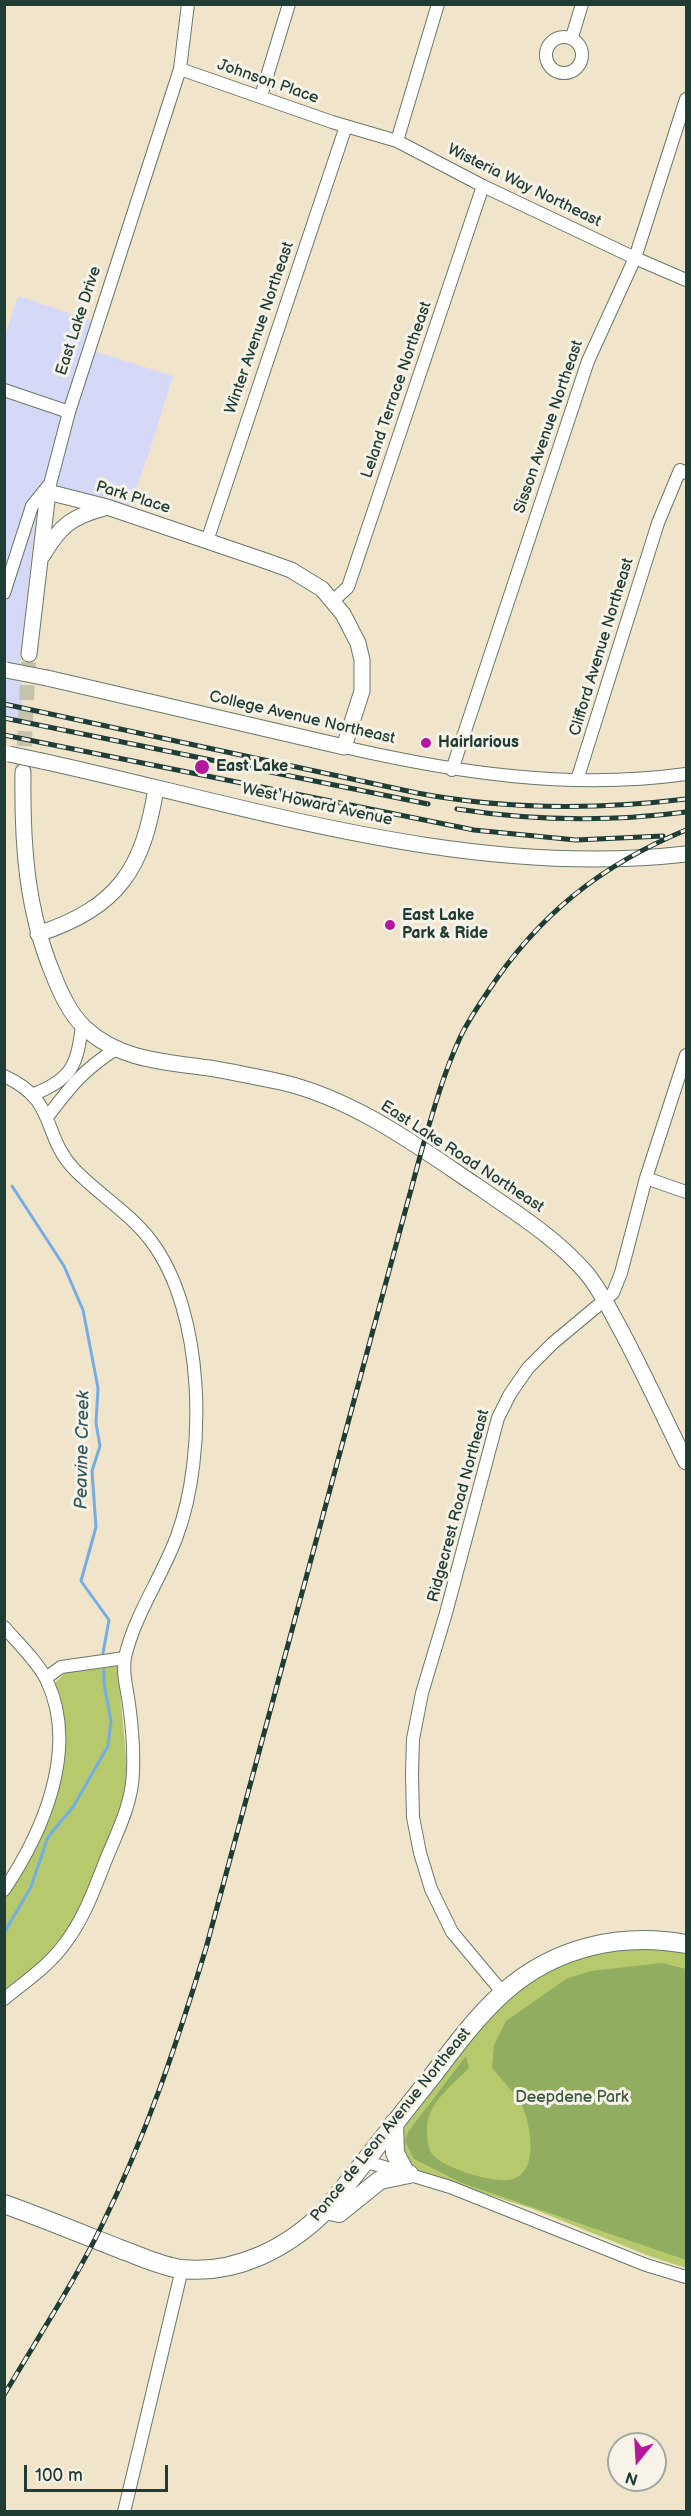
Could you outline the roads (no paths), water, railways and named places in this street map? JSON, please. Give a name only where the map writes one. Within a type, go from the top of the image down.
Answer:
[{"type":"highway","name":"Ponce de Leon Avenue Northeast","points":[[4,2204],[162,2265],[182,2269],[222,2267],[252,2259],[298,2235],[326,2210],[466,2033],[503,1993],[525,1975],[549,1961],[596,1944],[643,1939],[687,1944]]},
{"type":"highway","points":[[326,2210],[339,2213],[380,2180],[407,2173],[395,2153],[394,2123]]},
{"type":"main road","name":"Park Place","points":[[49,489],[291,570],[308,579],[334,600]]},
{"type":"main road","name":"East Lake Drive","points":[[29,654],[49,489]]},
{"type":"main road","points":[[39,563],[56,533],[70,520],[84,513],[107,507]]},
{"type":"main road","points":[[334,600],[358,643],[363,676],[357,712],[344,747]]},
{"type":"main road","name":"College Avenue Northeast","points":[[5,670],[161,703],[344,747]]},
{"type":"main road","name":"West Howard Avenue","points":[[7,753],[320,825],[443,849],[541,857],[627,858],[687,854]]},
{"type":"main road","name":"East Lake Road Northeast","points":[[23,772],[22,830],[26,873],[38,934],[61,993],[82,1026],[116,1049],[146,1059],[245,1074],[288,1084],[357,1110],[422,1149],[553,1239],[589,1276],[605,1301],[687,1462]]},
{"type":"main road","points":[[38,934],[60,927],[85,914],[120,885],[142,851],[149,829],[156,788]]},
{"type":"street","name":"East Lake Drive","points":[[49,489],[69,412],[180,69],[188,4]]},
{"type":"street","points":[[261,96],[289,4]]},
{"type":"street","points":[[397,141],[438,4]]},
{"type":"street","points":[[572,37],[582,4]]},
{"type":"street","name":"Johnson Place","points":[[180,69],[346,126]]},
{"type":"street","name":"Sisson Avenue Northeast","points":[[452,770],[588,361],[634,258],[687,99]]},
{"type":"street","name":"Wisteria Way Northeast","points":[[346,126],[397,141],[483,186],[634,258],[687,280]]},
{"type":"street","name":"Winter Avenue Northeast","points":[[207,541],[346,126]]},
{"type":"street","name":"Leland Terrace Northeast","points":[[334,600],[348,587],[483,186]]},
{"type":"street","points":[[4,390],[69,412]]},
{"type":"street","name":"Clifford Avenue Northeast","points":[[578,780],[658,523],[680,470],[687,473]]},
{"type":"street","points":[[4,593],[32,506],[49,489]]},
{"type":"street","name":"College Avenue Northeast","points":[[344,747],[452,770],[524,778],[620,780],[687,774]]},
{"type":"street","points":[[34,1095],[53,1087],[69,1073],[79,1049],[82,1026]]},
{"type":"street","points":[[48,1116],[72,1083],[96,1062],[116,1049]]},
{"type":"street","name":"Ridgecrest Road Northeast","points":[[503,1993],[452,1932],[432,1889],[420,1853],[413,1817],[413,1739],[422,1693],[446,1613],[498,1418],[510,1394],[528,1368],[553,1343],[605,1301],[617,1285],[646,1178],[687,1055]]},
{"type":"street","points":[[4,1076],[34,1095],[48,1116],[53,1137],[68,1161],[129,1218],[157,1250],[173,1282],[190,1340],[197,1422],[192,1482],[177,1538],[132,1634],[125,1658],[133,1773],[132,1790],[123,1823],[84,1913],[66,1943],[48,1964],[4,1999]]},
{"type":"street","points":[[646,1178],[687,1192]]},
{"type":"street","points":[[4,1627],[46,1678],[56,1709],[60,1734],[60,1760],[38,1825],[24,1857],[4,1890]]},
{"type":"street","points":[[46,1678],[61,1667],[125,1658]]},
{"type":"street","points":[[364,2161],[472,2195],[646,2265],[687,2277]]},
{"type":"street","points":[[124,2511],[182,2269]]},
{"type":"waterway","name":"Peavine Creek","points":[[12,1186],[64,1266],[83,1310],[98,1388],[96,1423],[100,1446],[92,1471],[96,1527],[81,1581],[109,1620],[103,1653]]},
{"type":"waterway","name":"Peavine Creek","points":[[4,1933],[31,1887],[48,1837],[73,1807],[108,1746],[111,1721],[104,1684],[104,1670]]},
{"type":"tunnel","points":[[23,769],[29,654]]},
{"type":"railway","points":[[4,704],[451,799],[551,806],[618,805],[686,799]]},
{"type":"railway","points":[[4,718],[428,804]]},
{"type":"railway","points":[[4,735],[474,830],[576,840],[663,836]]},
{"type":"railway","points":[[457,809],[514,816],[572,819],[686,812]]},
{"type":"railway","points":[[4,2395],[67,2290],[102,2225],[147,2123],[184,2019],[206,1948],[422,1149],[453,1053],[476,1010],[507,965],[550,916],[599,876],[626,859],[686,830]]},
{"type":"place","name":"Hairlarious","points":[[426,743]]},
{"type":"place","name":"East Lake","points":[[202,767]]},
{"type":"place","name":"East Lake Park & Ride","points":[[390,925]]},
{"type":"park label","name":"Deepdene Park","points":[[572,2098]]}]
